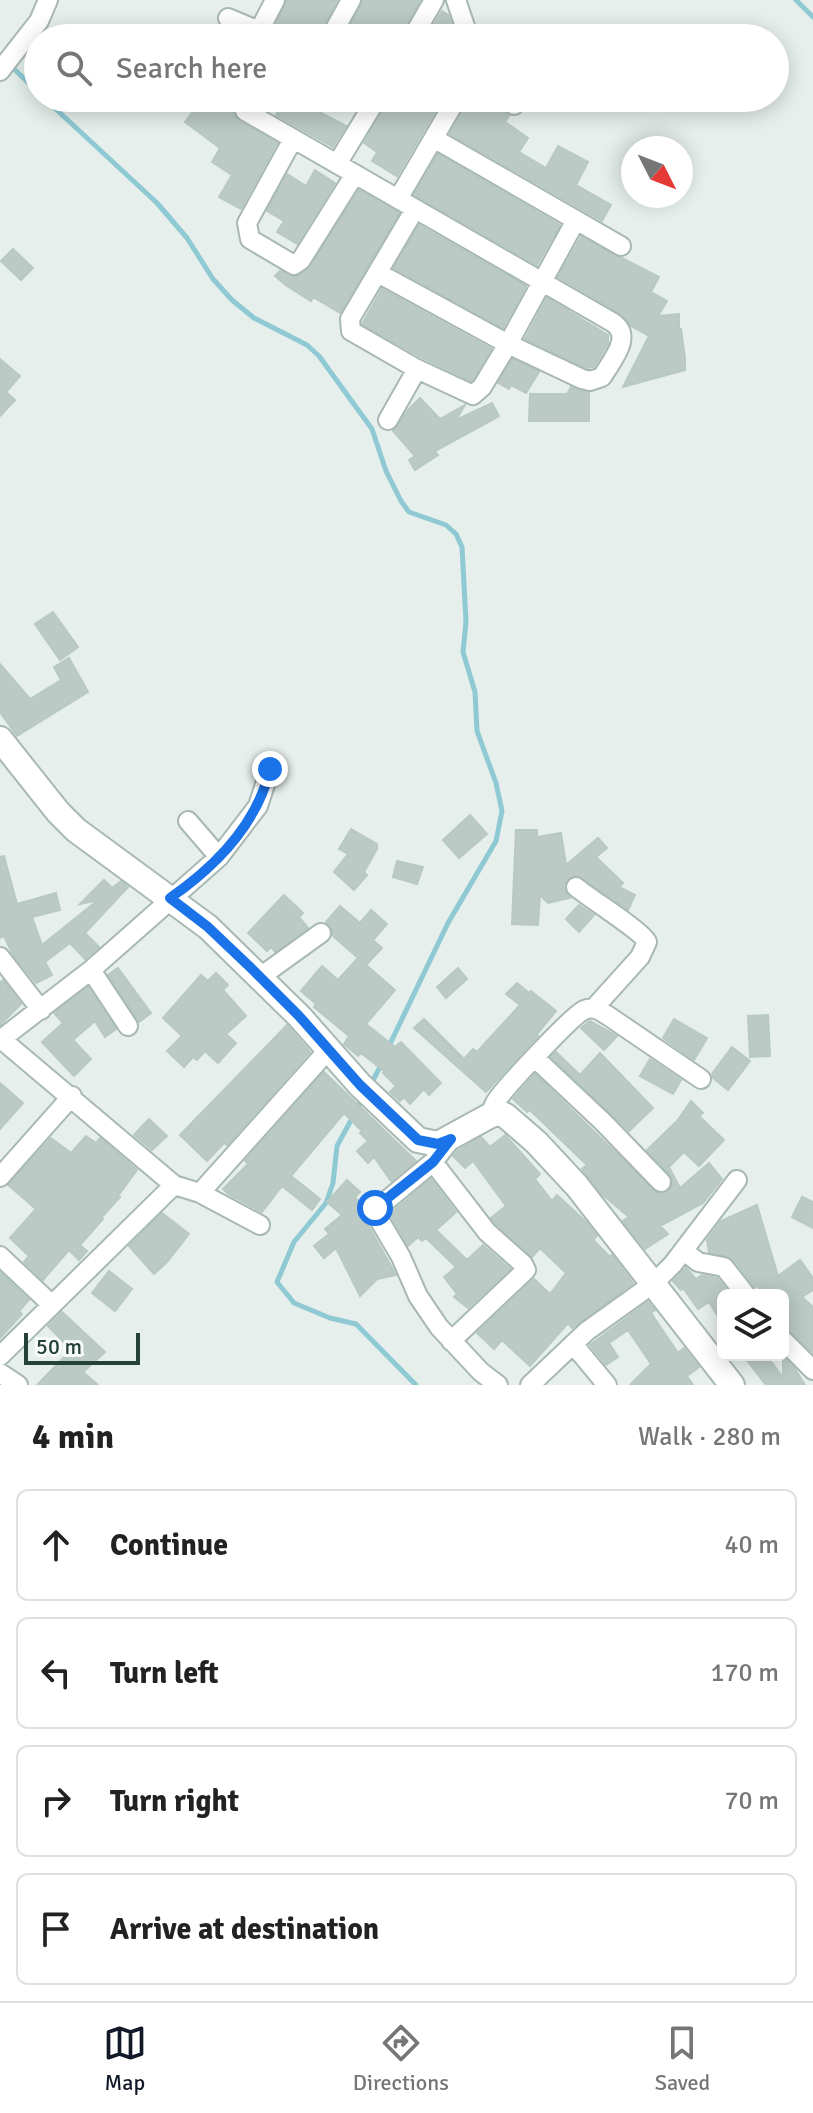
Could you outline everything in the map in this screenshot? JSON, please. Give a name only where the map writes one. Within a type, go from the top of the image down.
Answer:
[{"type":"street","points":[[37,24],[48,0]]},
{"type":"street","points":[[264,24],[275,0]]},
{"type":"street","points":[[338,24],[351,0]]},
{"type":"street","points":[[420,24],[434,0]]},
{"type":"street","points":[[456,0],[464,24]]},
{"type":"street","points":[[228,18],[239,24]]},
{"type":"street","points":[[5,64],[24,40]]},
{"type":"street","points":[[247,112],[620,327],[624,335],[621,346],[602,377],[590,381],[564,372],[508,344],[378,273]]},
{"type":"street","points":[[337,164],[369,112]]},
{"type":"street","points":[[398,199],[449,112]]},
{"type":"street","points":[[293,139],[247,223],[250,239],[286,262],[294,265],[301,260],[355,174]]},
{"type":"street","points":[[435,139],[621,246]]},
{"type":"street","points":[[415,209],[350,319],[349,327],[417,369],[473,395],[482,387],[508,344],[576,220]]},
{"type":"street","points":[[388,420],[417,369]]},
{"type":"street","points":[[0,739],[76,830],[208,927],[260,977],[367,1092],[418,1140],[438,1144],[500,1113],[536,1142],[577,1186],[732,1385]]},
{"type":"street","points":[[260,1225],[200,1193],[174,1185],[1,1039],[91,970],[219,857],[258,806],[270,769]]},
{"type":"street","points":[[188,821],[219,857]]},
{"type":"street","points":[[576,887],[599,907],[641,933],[647,942],[640,957],[594,1008]]},
{"type":"street","points":[[260,977],[321,933]]},
{"type":"street","points":[[0,957],[41,1010]]},
{"type":"street","points":[[91,970],[128,1026]]},
{"type":"street","points":[[491,1115],[497,1100],[587,1008],[594,1008],[701,1079]]},
{"type":"street","points":[[200,1193],[329,1049]]},
{"type":"street","points":[[535,1058],[661,1182]]},
{"type":"street","points":[[0,1177],[72,1096]]},
{"type":"street","points":[[451,1139],[433,1162],[374,1211],[401,1257],[418,1296],[451,1341],[498,1385]]},
{"type":"street","points":[[433,1162],[487,1232],[526,1270],[451,1341]]},
{"type":"street","points":[[530,1385],[573,1344],[654,1283],[684,1251],[737,1180]]},
{"type":"street","points":[[0,1356],[174,1185]]},
{"type":"street","points":[[684,1251],[705,1265],[724,1267],[741,1289]]},
{"type":"street","points":[[0,1256],[52,1305]]},
{"type":"street","points":[[573,1344],[607,1385]]},
{"type":"street","points":[[789,1346],[813,1370]]},
{"type":"street","points":[[0,1373],[18,1385]]},
{"type":"building","points":[[287,0],[337,0],[325,24],[276,24]]},
{"type":"building","points":[[363,0],[420,0],[407,24],[351,24]]},
{"type":"building","points":[[442,11],[452,24],[434,24]]},
{"type":"building","points":[[192,112],[233,112],[239,121],[277,143],[241,209],[219,197],[232,175],[212,162],[220,148],[185,122]]},
{"type":"building","points":[[278,112],[320,112],[346,126],[333,147],[276,115]]},
{"type":"building","points":[[381,112],[435,112],[397,176],[372,161],[377,152],[364,143]]},
{"type":"building","points":[[462,112],[504,112],[509,116],[505,122],[528,138],[519,152],[546,168],[558,146],[588,162],[576,185],[611,205],[602,221],[450,134]]},
{"type":"building","points":[[438,154],[560,225],[537,265],[414,195]]},
{"type":"building","points":[[315,170],[335,183],[297,244],[277,232],[284,221],[267,211],[287,174],[306,186]]},
{"type":"building","points":[[359,190],[399,213],[340,313],[313,297],[311,301],[275,276],[280,271],[295,277],[308,269]]},
{"type":"building","points":[[419,225],[526,286],[503,328],[394,268]]},
{"type":"building","points":[[581,237],[659,277],[651,292],[667,301],[658,316],[679,314],[685,370],[623,387],[649,336],[631,326],[618,312],[558,277]]},
{"type":"building","points":[[13,249],[33,268],[21,280],[1,261]]},
{"type":"building","points":[[382,289],[491,349],[471,381],[362,324]]},
{"type":"building","points":[[547,298],[608,335],[608,344],[594,367],[586,368],[525,339]]},
{"type":"building","points":[[0,359],[20,376],[6,392],[15,400],[0,416]]},
{"type":"building","points":[[513,359],[539,372],[526,393],[511,385],[509,389],[498,383]]},
{"type":"building","points":[[571,387],[589,393],[589,421],[529,421],[530,394],[567,394]]},
{"type":"building","points":[[420,398],[440,419],[465,405],[456,420],[492,403],[499,416],[435,451],[438,455],[415,470],[409,460],[415,456],[393,431]]},
{"type":"building","points":[[53,612],[78,647],[60,660],[35,624]]},
{"type":"building","points":[[69,658],[88,692],[17,736],[0,712],[0,664],[30,699],[61,680],[54,667]]},
{"type":"building","points":[[470,815],[487,834],[459,858],[443,840]]},
{"type":"building","points":[[351,829],[377,844],[364,872],[367,875],[354,890],[334,872],[348,854],[339,849]]},
{"type":"building","points":[[516,830],[537,830],[537,837],[561,833],[566,865],[598,838],[607,848],[596,857],[623,883],[619,887],[635,895],[628,910],[577,875],[567,879],[564,885],[570,898],[548,903],[540,895],[538,925],[512,924]]},
{"type":"building","points":[[4,856],[17,904],[56,893],[60,910],[32,917],[42,945],[98,900],[80,904],[104,880],[112,888],[121,881],[128,887],[85,933],[99,947],[85,959],[70,943],[45,962],[52,975],[36,983],[13,955],[4,936],[0,938],[0,857]]},
{"type":"building","points":[[397,861],[423,867],[417,884],[393,877]]},
{"type":"building","points":[[284,895],[303,913],[299,917],[308,928],[275,952],[271,947],[267,951],[248,933]]},
{"type":"building","points":[[579,905],[594,915],[579,932],[566,919]]},
{"type":"building","points":[[340,906],[360,923],[371,910],[387,924],[373,940],[382,948],[366,965],[332,935],[331,927],[326,922]]},
{"type":"building","points":[[358,958],[395,990],[366,1024],[395,1047],[401,1042],[441,1083],[429,1095],[424,1089],[410,1104],[404,1097],[400,1101],[390,1092],[396,1086],[384,1071],[344,1044],[349,1036],[314,1007],[316,1004],[301,991],[322,966],[338,980]]},
{"type":"building","points":[[118,968],[151,1013],[139,1022],[108,975]]},
{"type":"building","points":[[458,968],[467,979],[446,998],[437,987]]},
{"type":"building","points":[[216,973],[228,985],[223,990],[246,1016],[226,1034],[236,1043],[218,1063],[205,1051],[197,1060],[193,1057],[184,1067],[167,1051],[182,1036],[163,1018],[201,975],[208,981]]},
{"type":"building","points":[[3,980],[21,1004],[0,1025],[0,983]]},
{"type":"building","points":[[517,983],[556,1011],[538,1036],[486,1092],[414,1028],[424,1019],[464,1059],[473,1049],[477,1052],[520,1005],[506,994]]},
{"type":"building","points":[[88,987],[116,1029],[105,1037],[95,1021],[73,1040],[91,1059],[74,1076],[42,1042],[63,1023],[54,1013]]},
{"type":"building","points":[[768,1015],[770,1056],[750,1057],[748,1016]]},
{"type":"building","points":[[674,1019],[707,1038],[694,1060],[663,1038]]},
{"type":"building","points":[[590,1021],[617,1036],[604,1050],[581,1028]]},
{"type":"building","points":[[287,1025],[310,1052],[227,1145],[224,1143],[207,1161],[180,1135]]},
{"type":"building","points":[[732,1047],[750,1061],[728,1090],[712,1074]]},
{"type":"building","points":[[556,1052],[580,1075],[600,1053],[653,1108],[629,1131],[551,1057]]},
{"type":"building","points":[[650,1059],[681,1080],[673,1094],[640,1076]]},
{"type":"building","points":[[324,1072],[416,1161],[391,1181],[374,1157],[368,1163],[357,1151],[368,1141],[344,1113],[291,1176],[320,1199],[312,1210],[282,1186],[262,1212],[228,1194],[223,1189],[248,1164],[245,1161]]},
{"type":"building","points":[[535,1074],[658,1194],[670,1190],[672,1178],[647,1150],[677,1121],[691,1101],[703,1113],[699,1116],[724,1140],[699,1166],[684,1152],[669,1167],[680,1188],[709,1163],[722,1179],[703,1203],[660,1226],[668,1234],[645,1249],[623,1221],[629,1217],[603,1195],[582,1169],[587,1165],[530,1110],[527,1112],[513,1099]]},
{"type":"building","points":[[0,1083],[23,1103],[0,1129]]},
{"type":"building","points":[[149,1119],[167,1136],[152,1150],[134,1135]]},
{"type":"building","points":[[505,1135],[540,1174],[535,1179],[552,1201],[557,1195],[586,1222],[597,1236],[593,1240],[610,1257],[612,1255],[633,1283],[572,1328],[568,1323],[530,1366],[502,1340],[494,1349],[477,1333],[534,1279],[550,1294],[566,1273],[540,1248],[532,1257],[496,1224],[491,1218],[506,1206],[473,1161],[465,1168],[453,1156],[481,1137],[490,1147]]},
{"type":"building","points":[[86,1136],[96,1143],[100,1138],[137,1170],[120,1197],[80,1245],[87,1251],[79,1260],[69,1250],[43,1280],[24,1262],[29,1256],[10,1238],[36,1209],[8,1185],[51,1138],[71,1153]]},
{"type":"building","points":[[431,1179],[456,1212],[436,1230],[467,1260],[483,1245],[510,1269],[468,1308],[454,1297],[457,1294],[444,1277],[456,1267],[426,1238],[422,1241],[418,1237],[408,1246],[390,1214]]},
{"type":"building","points":[[347,1180],[360,1192],[355,1197],[363,1206],[363,1216],[396,1275],[377,1279],[360,1296],[336,1248],[324,1258],[314,1246],[329,1234],[325,1229],[342,1215],[327,1202]]},
{"type":"building","points":[[802,1197],[813,1202],[813,1228],[792,1217]]},
{"type":"building","points":[[757,1205],[778,1276],[800,1260],[813,1278],[813,1290],[802,1297],[813,1307],[813,1353],[789,1331],[789,1289],[755,1287],[733,1259],[709,1252],[707,1240],[721,1221]]},
{"type":"building","points":[[162,1213],[189,1234],[154,1274],[129,1246]]},
{"type":"building","points":[[686,1268],[696,1279],[702,1275],[717,1278],[726,1289],[717,1289],[717,1315],[709,1302],[698,1309],[683,1288],[681,1290],[673,1281]]},
{"type":"building","points":[[109,1271],[132,1289],[115,1311],[92,1293]]},
{"type":"building","points":[[0,1272],[29,1300],[19,1311],[22,1314],[0,1338]]},
{"type":"building","points":[[648,1302],[655,1310],[651,1313],[678,1353],[684,1348],[699,1367],[687,1376],[693,1385],[630,1385],[651,1364],[628,1330],[609,1343],[618,1357],[606,1365],[590,1345]]},
{"type":"building","points":[[62,1312],[105,1352],[83,1372],[98,1385],[37,1385],[71,1350],[48,1326]]},
{"type":"building","points":[[748,1361],[771,1361],[783,1377],[783,1361],[787,1361],[805,1385],[766,1385]]},
{"type":"waterway","points":[[796,0],[813,17]]},
{"type":"waterway","points":[[10,65],[24,78]]},
{"type":"waterway","points":[[59,112],[157,203],[232,300],[254,318],[307,345],[319,356],[372,429],[386,471],[409,512],[446,525],[456,534],[462,547],[466,622],[463,652],[475,692],[477,731],[496,783],[502,811],[496,841],[448,923],[389,1046]]},
{"type":"waterway","points":[[370,1086],[382,1063]]},
{"type":"waterway","points":[[363,1098],[337,1146],[333,1183],[326,1203],[294,1242],[277,1282],[294,1303],[330,1318],[356,1324],[416,1385]]},
{"type":"route","points":[[270,769],[263,797],[234,840],[203,873],[170,898],[208,927],[248,965],[299,1016],[360,1085],[418,1140],[438,1144],[451,1139],[433,1162],[375,1208]]}]
